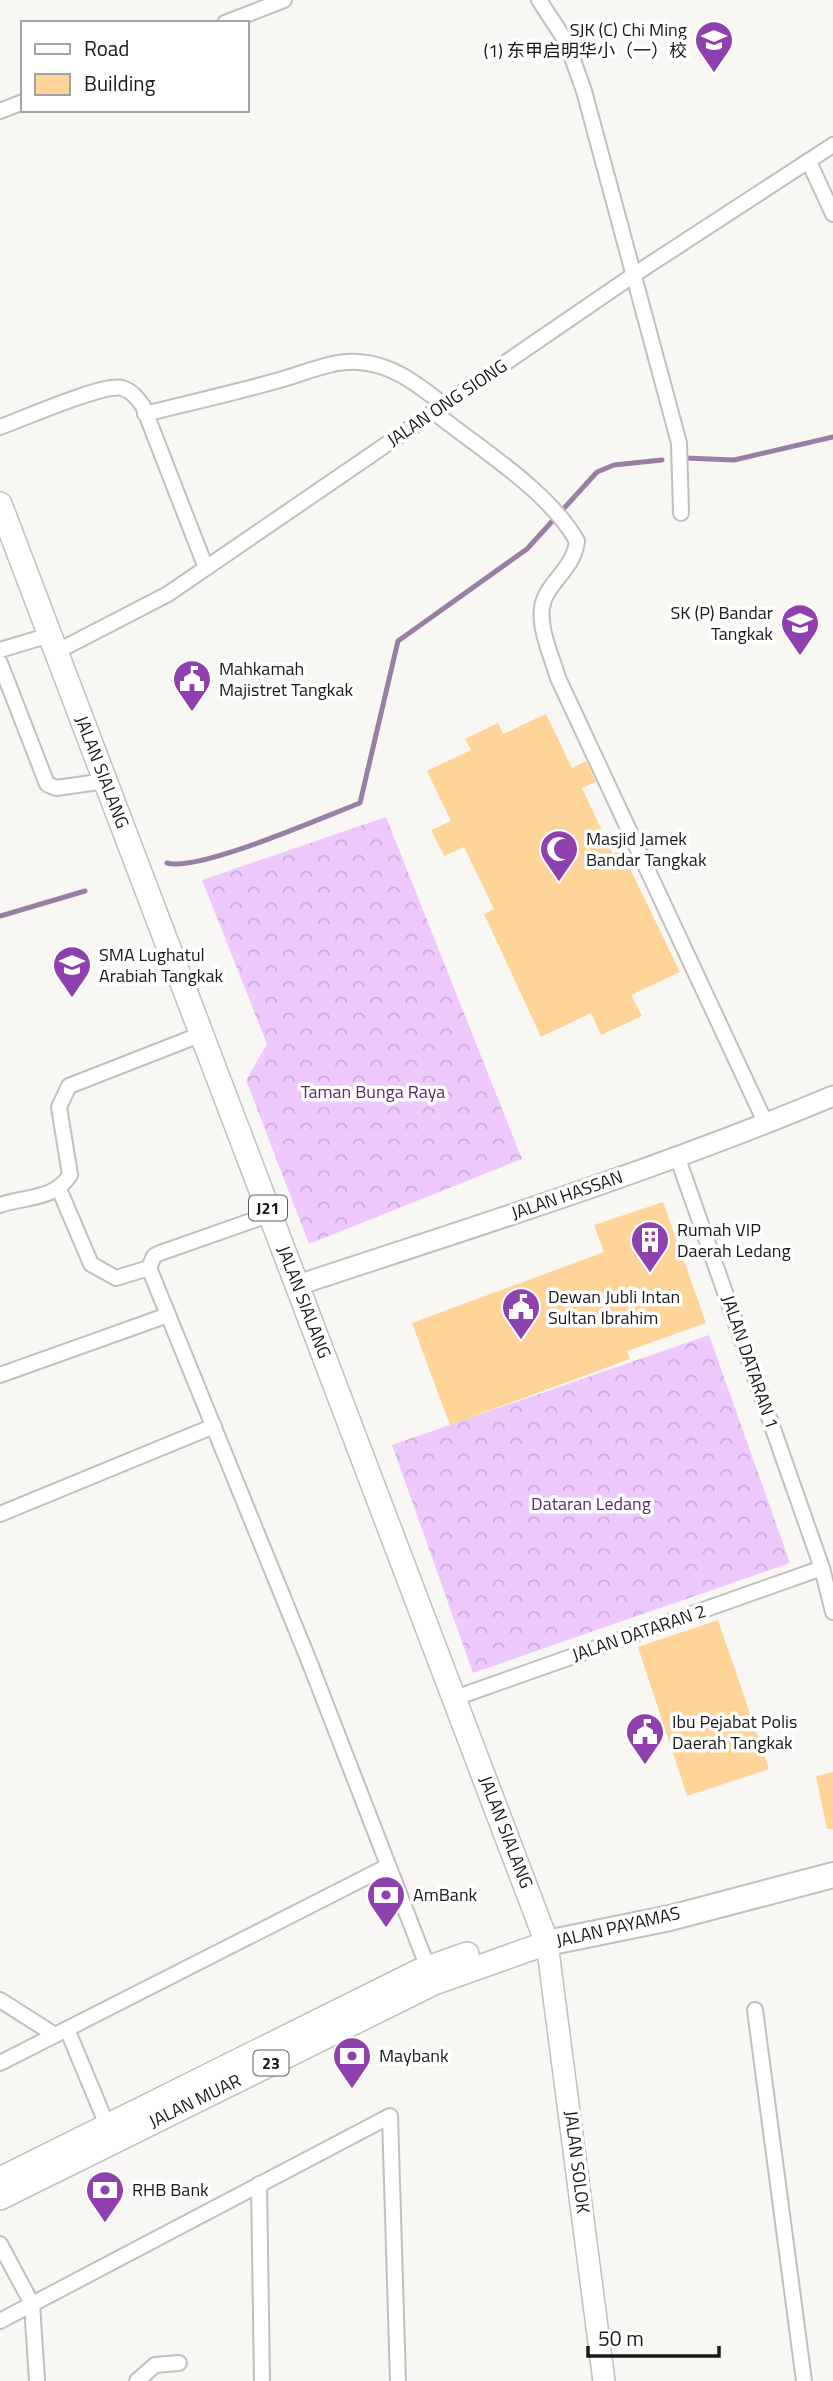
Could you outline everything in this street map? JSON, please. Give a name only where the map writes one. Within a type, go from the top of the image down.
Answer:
[{"type":"highway","name":"JALAN PAYAMAS","points":[[545,1936],[670,1918],[690,1910],[833,1875]]},
{"type":"main road","name":"JALAN SIALANG","points":[[0,504],[545,1936]]},
{"type":"main road","name":"JALAN MUAR","points":[[0,2179],[428,1968],[545,1936]]},
{"type":"main road","name":"JALAN MUAR","points":[[0,2198],[434,1983],[545,1936]]},
{"type":"main road","name":"JALAN SOLOK","points":[[545,1936],[604,2381]]},
{"type":"street","points":[[230,21],[284,0]]},
{"type":"street","points":[[539,0],[567,43],[584,91],[635,274],[678,443],[681,513]]},
{"type":"street","points":[[0,111],[21,103]]},
{"type":"street","name":"JALAN ONG SIONG","points":[[0,650],[53,644],[167,594],[635,274],[833,145]]},
{"type":"street","points":[[809,162],[833,214]]},
{"type":"street","points":[[145,414],[278,381],[332,364],[359,361],[382,366],[410,379],[439,409],[533,490],[567,524],[577,541],[575,554],[542,607],[543,624],[558,678],[766,1124]]},
{"type":"street","points":[[0,427],[112,387],[130,392],[137,398],[145,414],[206,568]]},
{"type":"street","points":[[0,663],[47,784],[56,788],[106,781]]},
{"type":"street","points":[[0,1205],[58,1189],[70,1175],[59,1107],[69,1086],[202,1034]]},
{"type":"street","name":"JALAN HASSAN","points":[[298,1285],[549,1202],[766,1124],[833,1096]]},
{"type":"street","name":"JALAN DATARAN 1","points":[[677,1156],[822,1568],[833,1612]]},
{"type":"street","points":[[58,1189],[93,1267],[116,1278],[149,1268]]},
{"type":"street","points":[[271,1214],[160,1253],[154,1256],[149,1268],[313,1669],[386,1867],[428,1968]]},
{"type":"street","points":[[0,1375],[168,1315]]},
{"type":"street","points":[[0,1514],[214,1426]]},
{"type":"street","name":"JALAN DATARAN 2","points":[[455,1698],[822,1568]]},
{"type":"street","points":[[0,2063],[386,1867]]},
{"type":"street","points":[[0,2000],[61,2032],[107,2125]]},
{"type":"street","points":[[755,2010],[803,2381]]},
{"type":"street","points":[[0,2321],[390,2116],[398,2381]]},
{"type":"street","points":[[259,2184],[262,2381]]},
{"type":"street","points":[[0,2245],[32,2304],[37,2381]]},
{"type":"street","points":[[137,2381],[155,2365],[179,2363]]},
{"type":"green space","name":"Taman Bunga Raya","points":[[386,817],[522,1159],[309,1244],[246,1080],[267,1044],[202,880]]},
{"type":"green space","name":"Dataran Ledang","points":[[709,1335],[790,1563],[473,1673],[392,1445]]},
{"type":"building","name":"Masjid Jamek Bandar Tangkak","points":[[546,714],[572,768],[586,761],[596,782],[582,788],[613,854],[621,850],[680,972],[631,995],[642,1016],[601,1035],[591,1013],[541,1037],[484,914],[494,909],[464,847],[444,856],[431,830],[451,821],[427,771],[471,750],[465,739],[498,723],[503,734]]},
{"type":"building","name":"Dewan Jubli Intan Sultan Ibrahim","points":[[663,1202],[706,1323],[627,1351],[630,1359],[450,1425],[412,1323],[604,1252],[594,1225]]},
{"type":"building","points":[[718,1620],[769,1769],[687,1796],[638,1647]]},
{"type":"building","points":[[833,1772],[833,1829],[827,1829],[816,1776]]},
{"type":"waterway","points":[[685,458],[734,460],[833,437]]},
{"type":"waterway","points":[[167,863],[183,864],[232,852],[360,803],[398,641],[527,549],[597,472],[614,465],[662,460]]},
{"type":"waterway","points":[[0,916],[85,891]]},
{"type":"place","name":"SJK (C) Chi Ming (1) 东甲启明华小（一）校","points":[[714,74]]},
{"type":"place","name":"SK (P) Bandar Tangkak","points":[[800,657]]},
{"type":"place","name":"Mahkamah Majistret Tangkak","points":[[192,713]]},
{"type":"place","name":"Masjid Jamek Bandar Tangkak","points":[[559,883]]},
{"type":"place","name":"SMA Lughatul Arabiah Tangkak","points":[[72,999]]},
{"type":"place","name":"Rumah VIP Daerah Ledang","points":[[650,1274]]},
{"type":"place","name":"Dewan Jubli Intan Sultan Ibrahim","points":[[521,1341]]},
{"type":"place","name":"Ibu Pejabat Polis Daerah Tangkak","points":[[645,1766]]},
{"type":"place","name":"AmBank","points":[[386,1929]]},
{"type":"place","name":"Maybank","points":[[352,2090]]},
{"type":"place","name":"RHB Bank","points":[[105,2224]]}]
